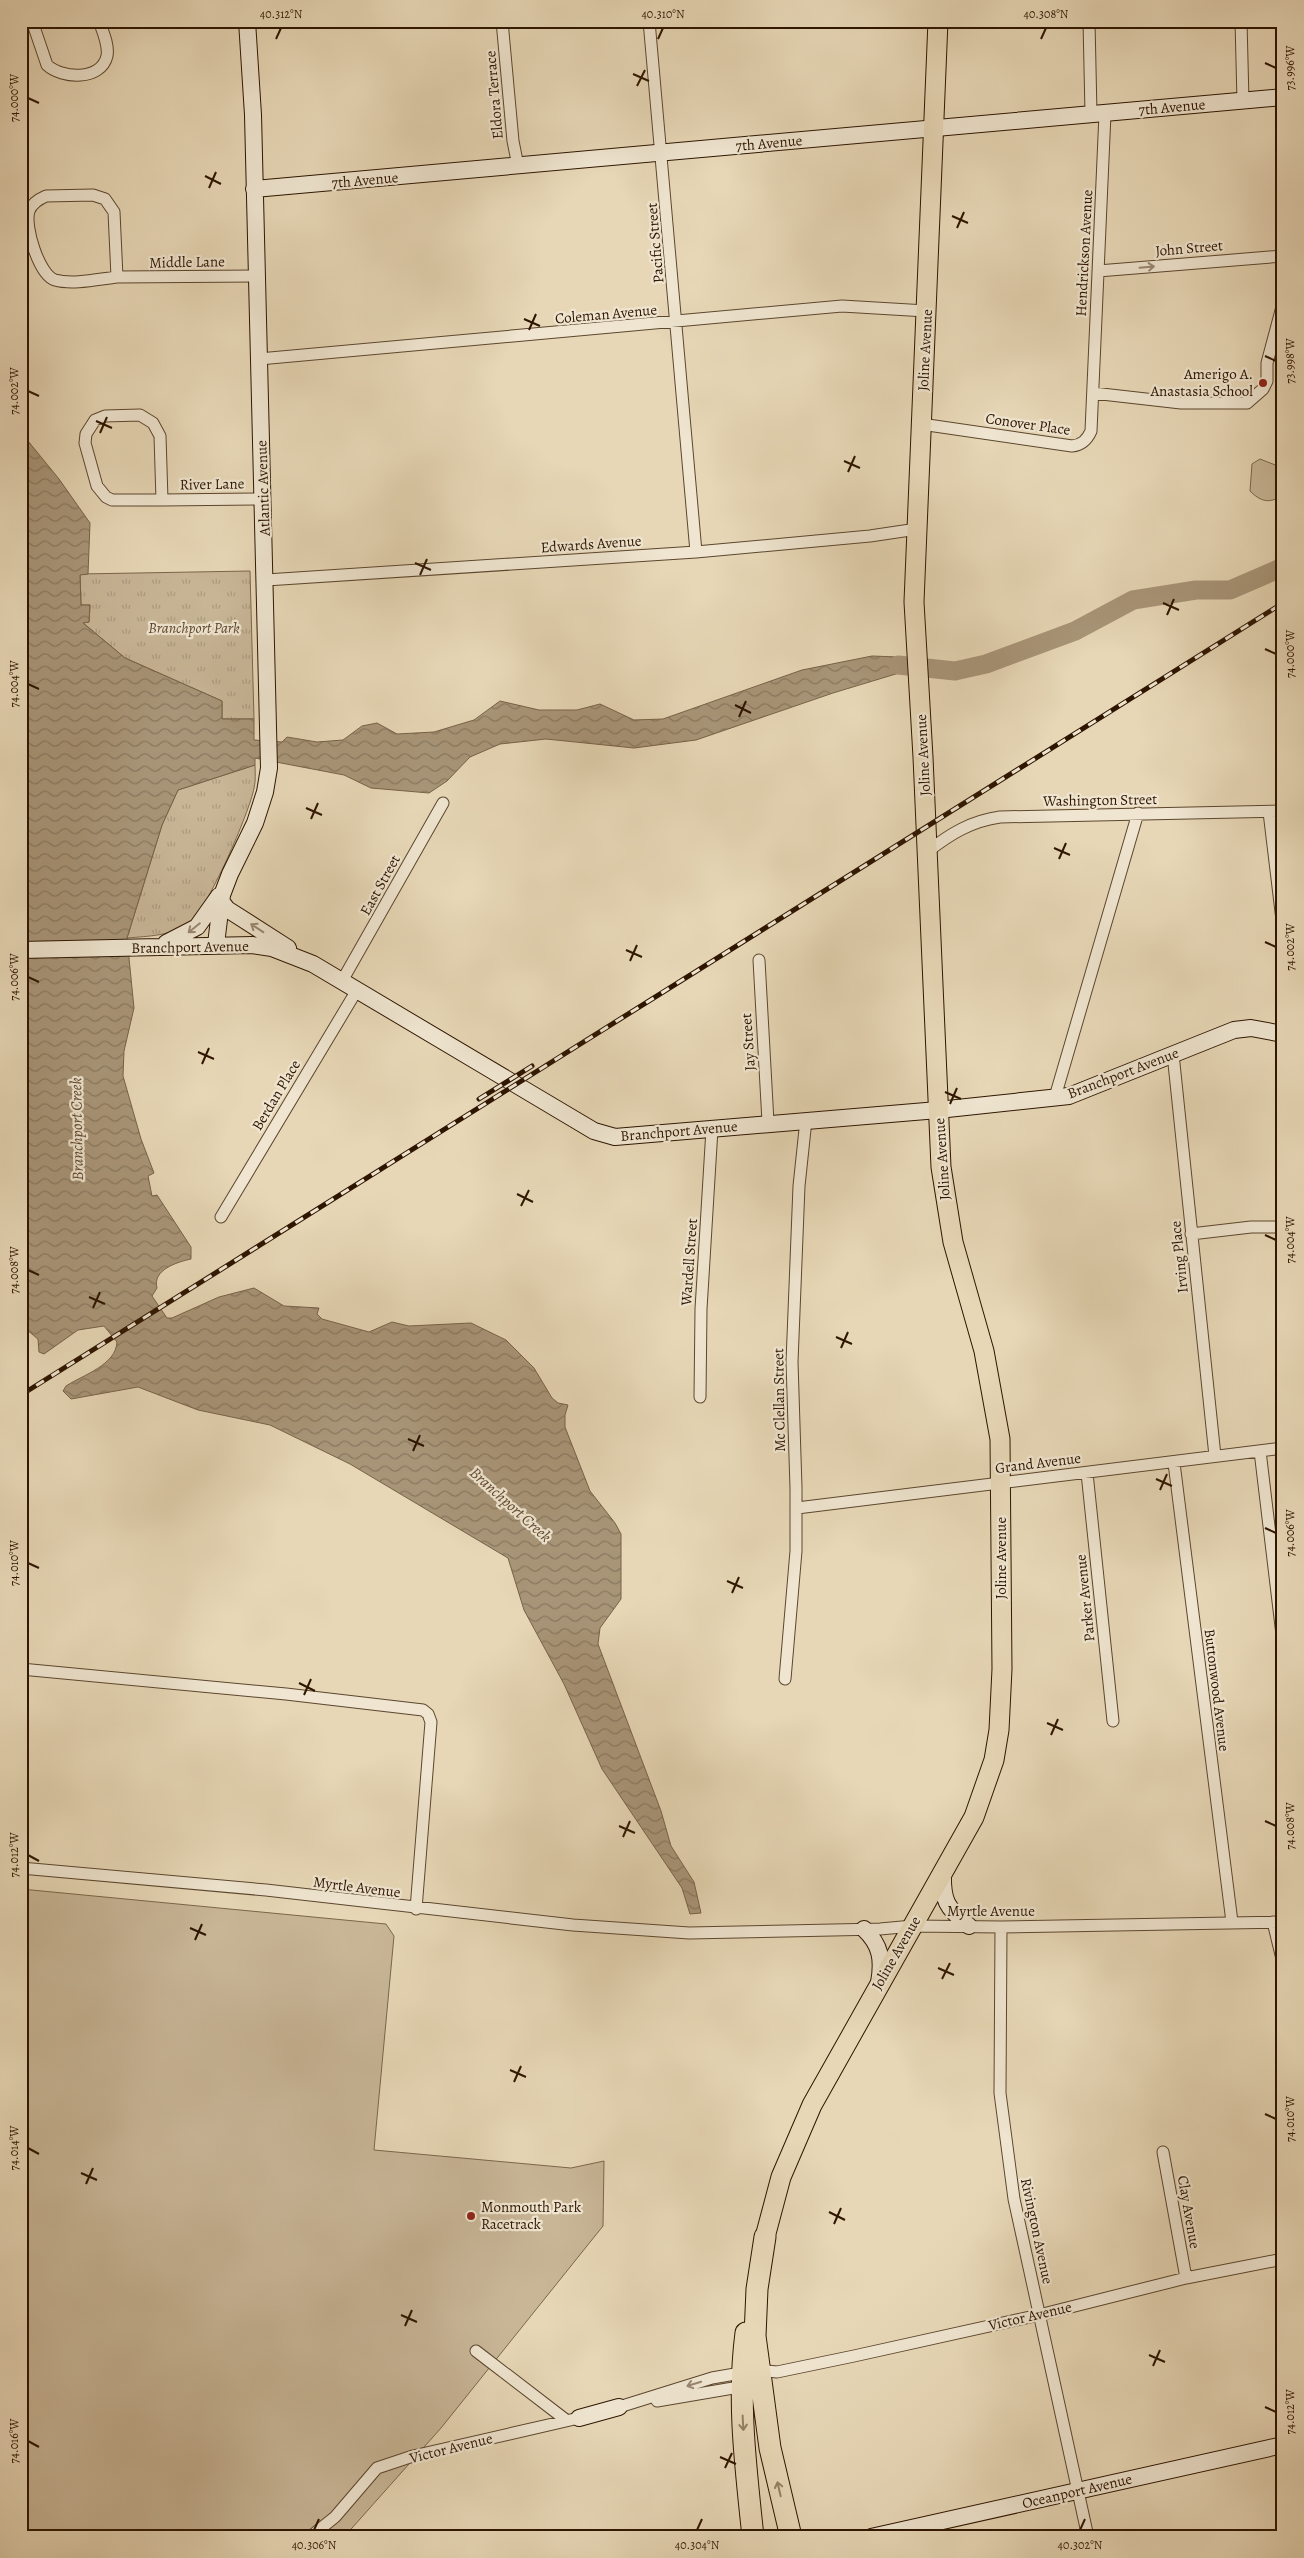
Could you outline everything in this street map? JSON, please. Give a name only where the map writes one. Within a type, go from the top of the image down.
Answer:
[{"type":"highway","points":[[753,2537],[745,2457],[756,2377],[757,2295],[765,2237]]},
{"type":"highway","points":[[756,2377],[777,2485],[791,2537]]},
{"type":"main road","name":"Joline Avenue","points":[[765,2237],[781,2177],[796,2139],[879,1983],[974,1817],[984,1793],[999,1730],[1002,1669],[1000,1439],[992,1387],[946,1208],[941,1167],[914,602],[938,21]]},
{"type":"street","points":[[32,21],[48,65],[65,75],[88,74],[102,65],[107,54],[107,46],[99,21]]},
{"type":"street","name":"Atlantic Avenue","points":[[216,944],[221,901],[230,874],[255,823],[265,792],[269,764],[266,580],[257,276],[247,21]]},
{"type":"street","name":"Eldora Terrace","points":[[502,21],[513,142],[518,166]]},
{"type":"street","name":"Pacific Street","points":[[650,21],[696,552]]},
{"type":"street","name":"Hendrickson Avenue","points":[[1089,21],[1098,114],[1098,271],[1093,393]]},
{"type":"street","points":[[1240,21],[1243,101]]},
{"type":"street","name":"7th Avenue","points":[[254,189],[1283,98]]},
{"type":"street","name":"Middle Lane","points":[[118,277],[114,212],[105,199],[93,195],[46,196],[34,204],[30,209],[28,222],[40,266],[44,272],[56,280],[118,277],[257,276]]},
{"type":"street","name":"John Street","points":[[1098,271],[1283,256]]},
{"type":"street","points":[[1093,393],[1181,403],[1241,404],[1255,398],[1267,381],[1267,363],[1283,304]]},
{"type":"street","name":"Coleman Avenue","points":[[259,359],[842,306],[926,311]]},
{"type":"street","name":"Conover Place","points":[[921,424],[1076,445],[1088,438],[1091,431],[1093,393]]},
{"type":"street","name":"River Lane","points":[[162,500],[160,436],[153,423],[140,415],[105,416],[95,420],[86,434],[85,443],[99,491],[106,498],[118,501],[263,499]]},
{"type":"street","name":"Edwards Avenue","points":[[266,580],[696,552],[870,536],[917,528]]},
{"type":"street","name":"East Street","points":[[342,981],[443,803]]},
{"type":"street","points":[[1269,812],[1282,920]]},
{"type":"street","name":"Washington Street","points":[[927,852],[947,837],[982,820],[1000,817],[1138,813],[1283,812]]},
{"type":"street","points":[[1055,1097],[1138,813]]},
{"type":"street","points":[[151,948],[175,940],[198,926],[213,906],[230,874]]},
{"type":"street","points":[[221,901],[227,908],[312,964]]},
{"type":"street","name":"Branchport Avenue","points":[[21,950],[151,948],[216,944],[272,948],[312,964],[539,1099],[606,1136],[938,1110],[1069,1096],[1241,1028],[1283,1034]]},
{"type":"street","name":"Jay Street","points":[[758,960],[768,1122]]},
{"type":"street","name":"Berdan Place","points":[[221,1217],[357,990]]},
{"type":"street","name":"Irving Place","points":[[1174,1054],[1215,1456]]},
{"type":"street","name":"Mc Clellan Street","points":[[785,1679],[796,1551],[797,1508],[792,1362],[799,1186],[806,1120]]},
{"type":"street","name":"Wardell Street","points":[[700,1397],[701,1309],[712,1129]]},
{"type":"street","points":[[1191,1234],[1251,1227],[1283,1227]]},
{"type":"street","name":"Grand Avenue","points":[[797,1508],[1174,1463],[1283,1448]]},
{"type":"street","points":[[1260,1451],[1283,1643]]},
{"type":"street","name":"Buttonwood Avenue","points":[[1174,1463],[1232,1922]]},
{"type":"street","name":"Parker Avenue","points":[[1087,1473],[1113,1721]]},
{"type":"street","points":[[21,1669],[286,1694],[423,1710],[428,1714],[431,1722],[416,1909]]},
{"type":"street","name":"Myrtle Avenue","points":[[21,1868],[266,1890],[416,1909],[572,1925],[698,1933],[913,1926],[1001,1927],[1278,1922]]},
{"type":"street","points":[[943,1871],[944,1899],[951,1911],[969,1926]]},
{"type":"street","points":[[1278,1922],[1283,1963]]},
{"type":"street","name":"Rivington Avenue","points":[[1001,1927],[1000,2087],[1003,2128],[1014,2200],[1088,2537]]},
{"type":"street","points":[[864,1929],[874,1938],[880,1950],[882,1958],[879,1983]]},
{"type":"street","name":"Clay Avenue","points":[[1163,2152],[1186,2278]]},
{"type":"street","name":"Victor Avenue","points":[[310,2537],[335,2517],[377,2468],[413,2456],[573,2419],[712,2378],[756,2377],[1039,2314],[1186,2278],[1283,2259]]},
{"type":"street","points":[[476,2351],[573,2419]]},
{"type":"street","name":"Oceanport Avenue","points":[[871,2537],[1283,2445]]},
{"type":"green space","points":[[1260,459],[1283,468],[1283,495],[1274,500],[1266,501],[1258,498],[1250,491],[1252,464]]},
{"type":"green space","name":"Branchport Park","points":[[250,571],[254,719],[222,719],[222,701],[125,658],[82,622],[89,622],[90,605],[81,605],[80,574]]},
{"type":"green space","points":[[255,765],[255,785],[245,817],[227,860],[197,915],[189,923],[175,931],[160,935],[127,938],[162,825],[178,790]]},
{"type":"green space","points":[[21,1889],[386,1924],[394,1936],[374,2150],[571,2168],[604,2161],[603,2226],[441,2428],[344,2537],[21,2537]]},
{"type":"water","name":"Branchport Creek","points":[[21,429],[27,433],[28,441],[59,479],[90,523],[88,574],[80,575],[81,605],[90,605],[89,622],[83,623],[125,658],[222,701],[222,719],[254,719],[254,740],[282,742],[287,737],[317,742],[343,740],[362,726],[377,723],[397,734],[434,732],[474,720],[500,701],[539,710],[577,710],[600,704],[634,720],[663,719],[802,670],[872,656],[898,657],[899,673],[833,693],[696,740],[634,748],[546,739],[500,744],[470,757],[447,781],[429,793],[371,788],[344,775],[255,758],[255,765],[178,790],[162,825],[127,938],[134,1008],[124,1051],[123,1076],[141,1139],[154,1173],[148,1176],[152,1196],[157,1195],[191,1247],[191,1259],[167,1268],[158,1276],[157,1288],[152,1296],[167,1318],[172,1318],[219,1297],[254,1288],[284,1306],[319,1308],[317,1314],[322,1319],[369,1332],[392,1322],[409,1326],[471,1323],[506,1340],[534,1368],[552,1398],[558,1403],[568,1405],[565,1415],[565,1427],[590,1491],[615,1523],[621,1534],[621,1599],[600,1628],[598,1644],[661,1811],[671,1846],[694,1882],[701,1913],[690,1914],[682,1888],[602,1769],[564,1684],[524,1610],[508,1558],[350,1464],[270,1425],[198,1410],[138,1387],[71,1399],[63,1391],[66,1386],[105,1363],[115,1350],[117,1342],[104,1326],[78,1330],[44,1354],[39,1352],[38,1339],[21,1325],[21,844],[24,835],[21,832]]},
{"type":"waterway","points":[[898,665],[955,671],[986,664],[1075,631],[1133,600],[1196,590],[1230,590],[1283,567]]},
{"type":"railway","points":[[21,1395],[1283,603]]},
{"type":"railway","points":[[479,1099],[532,1066]]},
{"type":"place","name":"Amerigo A. Anastasia School","points":[[1263,383]]},
{"type":"place","name":"Monmouth Park Racetrack","points":[[471,2216]]}]
